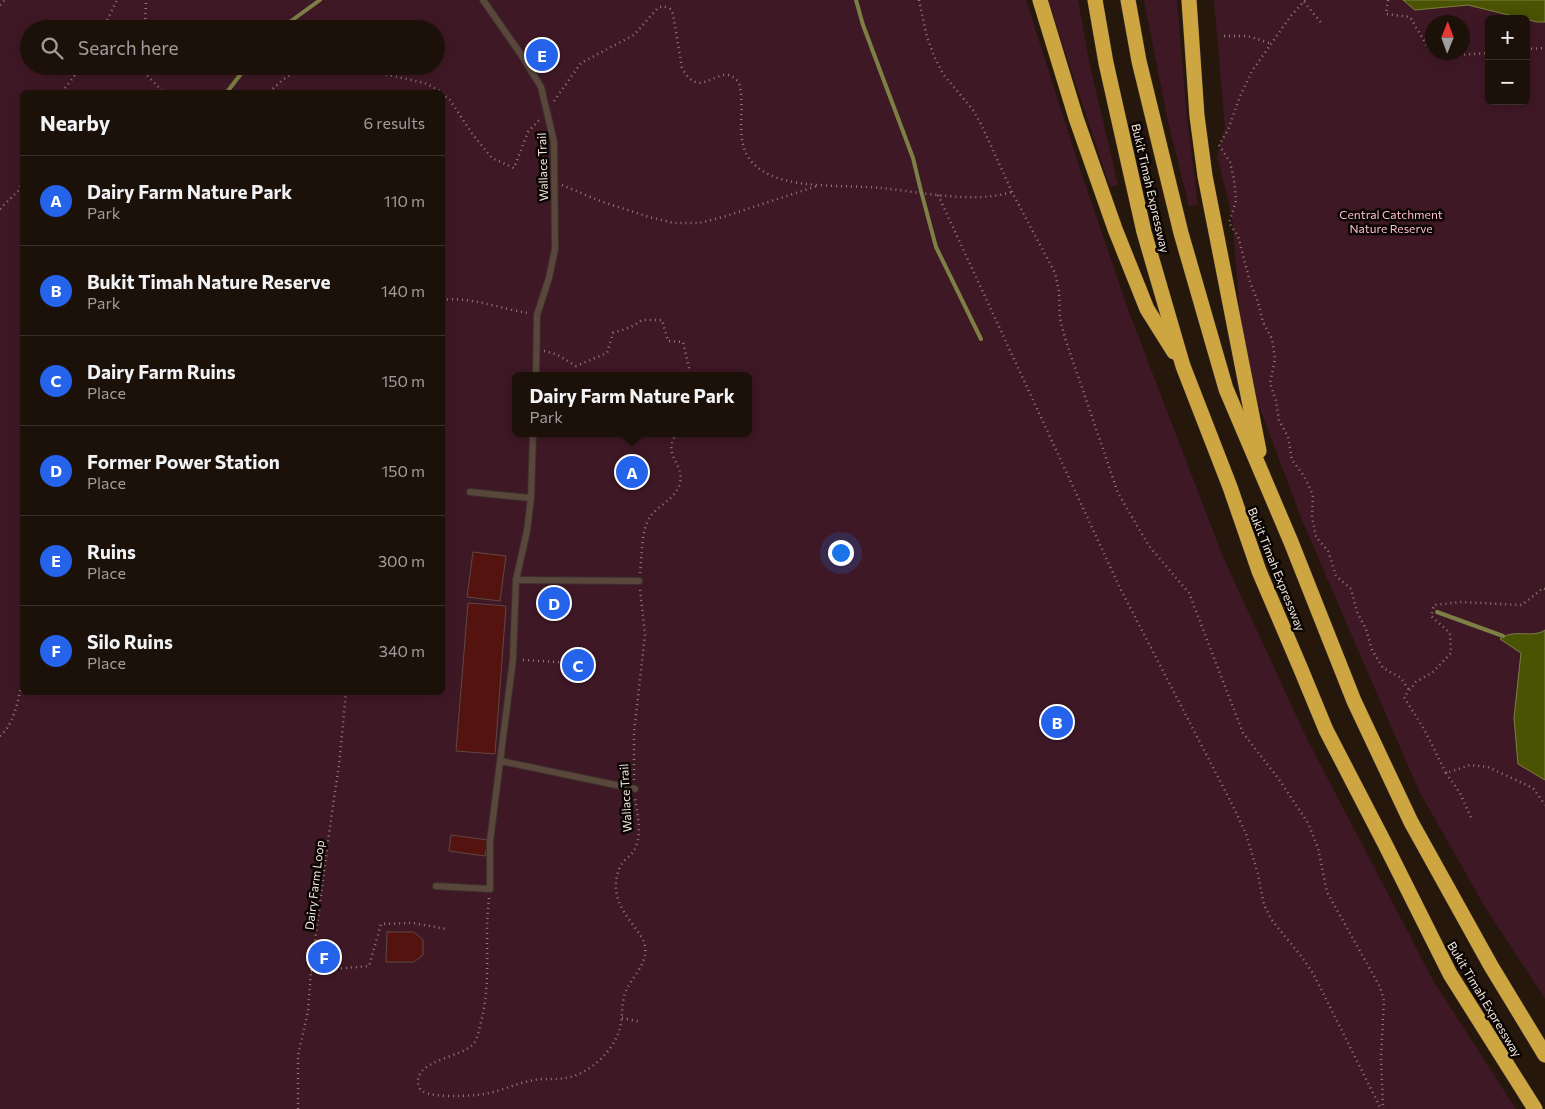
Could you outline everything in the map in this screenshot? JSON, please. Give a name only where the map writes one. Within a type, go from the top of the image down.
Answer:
[{"type":"highway","points":[[1040,0],[1076,118],[1115,229],[1147,308],[1183,366]]},
{"type":"highway","name":"Bukit Timah Expressway","points":[[1095,0],[1106,63],[1144,232],[1183,366],[1230,487],[1259,572],[1326,730],[1386,844],[1450,974],[1535,1109]]},
{"type":"highway","name":"Bukit Timah Expressway","points":[[1128,0],[1139,61],[1181,233],[1226,389],[1265,480],[1354,701],[1411,822],[1491,966],[1545,1056]]},
{"type":"highway","points":[[1189,0],[1197,116],[1205,176],[1265,480]]},
{"type":"lane","name":"Wallace Trail","points":[[484,0],[541,87],[548,109],[554,142],[555,250],[549,278],[537,315],[536,372]]},
{"type":"lane","points":[[436,886],[490,889],[490,841],[513,659],[516,580],[527,531],[531,498],[533,437]]},
{"type":"lane","points":[[470,492],[531,498]]},
{"type":"lane","points":[[516,580],[639,581]]},
{"type":"lane","points":[[501,761],[634,789]]},
{"type":"path","points":[[0,5],[5,0]]},
{"type":"path","points":[[107,20],[117,0]]},
{"type":"path","points":[[145,20],[146,0]]},
{"type":"path","points":[[919,0],[926,37],[934,56],[943,74],[973,110],[981,124],[1012,192],[1055,273],[1059,291],[1060,320],[1065,338],[1118,494],[1149,546],[1188,593],[1243,732],[1278,778],[1308,823],[1318,848],[1327,892],[1380,987],[1384,1001],[1381,1056],[1382,1109]]},
{"type":"path","points":[[1388,0],[1386,14],[1410,16],[1425,42]]},
{"type":"path","points":[[1323,25],[1304,1],[1290,17],[1252,71],[1240,96],[1228,130],[1219,145],[1230,162],[1234,179],[1236,201],[1229,223],[1238,236],[1263,322],[1272,339],[1275,359],[1270,383],[1280,420],[1288,437],[1292,460],[1304,476],[1313,495],[1312,517],[1316,537],[1328,551],[1336,576],[1351,589],[1357,612],[1366,629],[1372,650],[1383,668],[1401,678],[1409,690]]},
{"type":"path","points":[[445,96],[492,158],[514,168],[528,132],[548,109],[581,63],[634,35],[657,9],[663,6],[672,11],[673,14],[682,68],[685,74],[697,82],[704,83],[721,75],[726,75],[736,79],[739,83],[742,118],[740,135],[745,151],[755,166],[768,174],[782,179],[818,186],[879,188],[938,195],[997,196],[1012,192]]},
{"type":"path","points":[[1224,36],[1248,36],[1272,44]]},
{"type":"path","points":[[1530,49],[1545,48]]},
{"type":"path","points":[[1470,54],[1485,53]]},
{"type":"path","points":[[64,90],[75,75]]},
{"type":"path","points":[[148,75],[161,90]]},
{"type":"path","points":[[271,90],[290,75]]},
{"type":"path","points":[[388,75],[425,83],[437,90]]},
{"type":"path","points":[[555,182],[600,201],[674,223],[699,224],[818,186]]},
{"type":"path","points":[[0,209],[20,188]]},
{"type":"path","points":[[938,195],[1120,588],[1246,834],[1258,874],[1264,905],[1271,919],[1302,956],[1314,975],[1382,1109]]},
{"type":"path","points":[[445,299],[451,298],[483,303],[537,315]]},
{"type":"path","points":[[535,348],[556,354],[576,366],[607,353],[613,333],[631,327],[642,320],[662,320],[668,341],[683,342],[689,372]]},
{"type":"path","name":"Wallace Trail","points":[[490,889],[487,930],[487,990],[485,1007],[477,1037],[469,1048],[448,1056],[423,1070],[418,1079],[422,1092],[455,1097],[484,1095],[534,1080],[566,1078],[582,1073],[597,1064],[619,1032],[624,997],[629,983],[643,964],[645,954],[645,944],[641,935],[634,928],[619,904],[616,890],[617,875],[624,862],[631,855],[639,836],[634,789],[634,732],[645,635],[639,581],[645,525],[650,516],[676,492],[680,484],[679,468],[671,449],[675,437]]},
{"type":"path","points":[[1472,820],[1460,793],[1446,773],[1424,729],[1404,696],[1416,682],[1433,672],[1451,653],[1450,633],[1431,616],[1434,605],[1460,602],[1522,605],[1543,588],[1545,589]]},
{"type":"path","points":[[513,659],[571,663]]},
{"type":"path","points":[[0,736],[14,717],[20,692]]},
{"type":"path","name":"Dairy Farm Loop","points":[[298,1109],[298,1055],[308,1011],[332,812],[340,765],[346,695]]},
{"type":"path","points":[[1446,773],[1470,765],[1488,767],[1533,788],[1545,805]]},
{"type":"path","points":[[312,972],[369,966],[381,924],[412,923],[446,929]]},
{"type":"path","points":[[622,1018],[641,1022]]},
{"type":"green space","points":[[0,0],[1026,0],[1080,169],[1129,312],[1223,557],[1307,739],[1434,982],[1516,1109],[0,1109]]},
{"type":"green space","points":[[1048,0],[1078,0],[1090,66],[1118,185],[1110,187]]},
{"type":"green space","points":[[1144,0],[1177,0],[1187,118],[1198,205],[1189,206],[1168,122]]},
{"type":"green space","name":"Central Catchment Nature Reserve","points":[[1214,0],[1545,0],[1545,999],[1485,907],[1419,791],[1302,520],[1259,406],[1242,339],[1232,216],[1217,156],[1225,128]]},
{"type":"shaded area","points":[[1403,0],[1545,0],[1545,22],[1530,20],[1530,15],[1509,15],[1468,5],[1415,10]]},
{"type":"shaded area","points":[[1545,630],[1545,780],[1518,764],[1514,718],[1521,653],[1500,639],[1511,634],[1534,634]]},
{"type":"building","points":[[473,552],[506,556],[500,601],[467,597]]},
{"type":"building","points":[[468,603],[506,606],[495,754],[456,751]]},
{"type":"building","points":[[451,835],[488,840],[485,856],[449,851]]},
{"type":"building","points":[[387,932],[414,932],[423,940],[423,955],[414,962],[386,962]]},
{"type":"building","points":[[327,948],[331,951],[331,960],[318,966],[315,962],[317,958],[316,952]]},
{"type":"waterway","points":[[292,20],[320,0]]},
{"type":"waterway","points":[[856,0],[863,25],[913,158],[936,247],[981,339]]},
{"type":"waterway","points":[[229,90],[240,75]]},
{"type":"waterway","points":[[1437,612],[1503,636]]},
{"type":"place","name":"Ruins","points":[[542,55]]},
{"type":"place","name":"Dairy Farm Nature Park","points":[[632,472]]},
{"type":"place","name":"Former Power Station","points":[[554,603]]},
{"type":"place","name":"Dairy Farm Ruins","points":[[578,665]]},
{"type":"place","name":"Bukit Timah Nature Reserve","points":[[1057,722]]},
{"type":"place","name":"Silo Ruins","points":[[324,957]]}]
